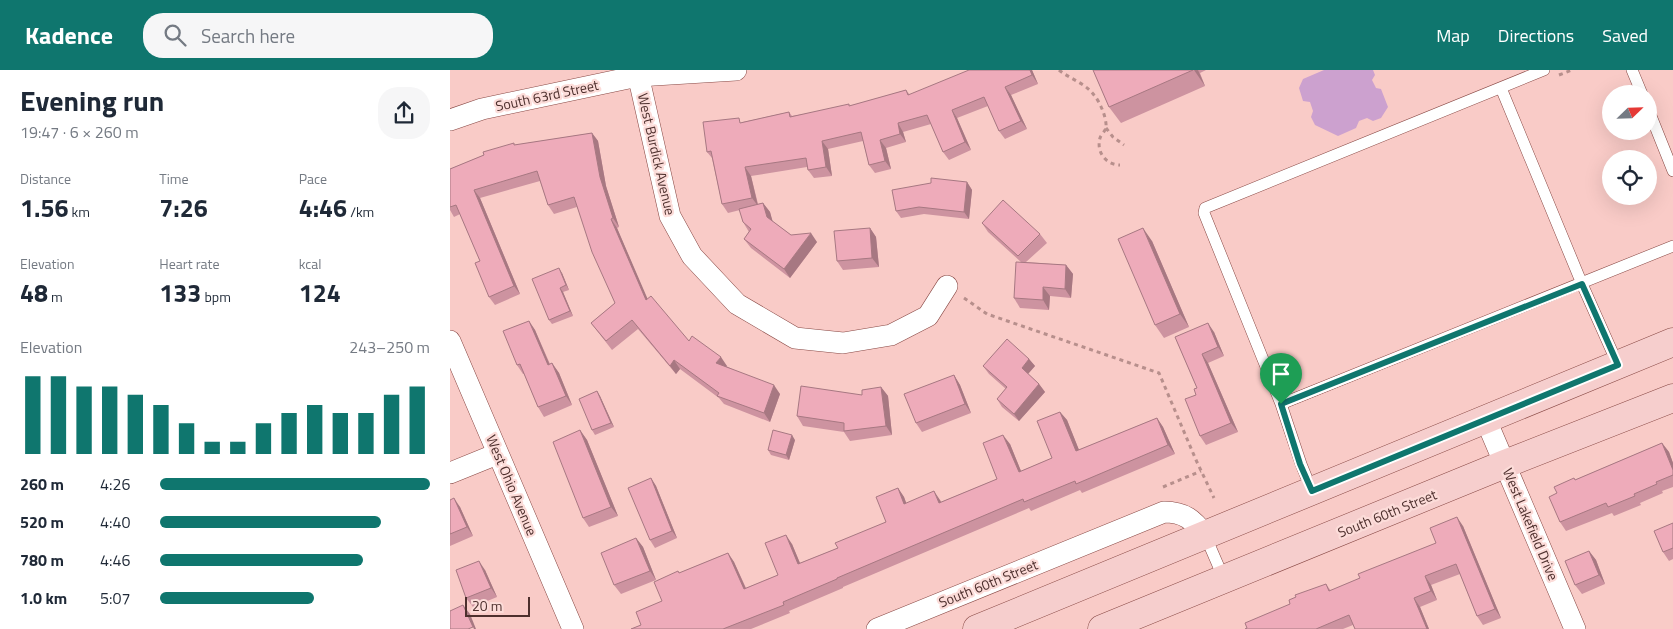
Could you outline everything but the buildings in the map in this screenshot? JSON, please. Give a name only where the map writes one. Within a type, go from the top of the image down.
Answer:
[{"type":"main road","points":[[977,629],[1673,342]]},
{"type":"main road","name":"South 60th Street","points":[[1102,629],[1505,464],[1673,398]]},
{"type":"street","name":"South 63rd Street","points":[[450,120],[482,109],[638,73],[736,70]]},
{"type":"street","name":"West Burdick Avenue","points":[[638,73],[670,216],[692,256],[737,304],[795,338],[843,343],[891,335],[928,316],[947,286]]},
{"type":"street","name":"West Ohio Avenue","points":[[450,341],[573,629]]},
{"type":"street","name":"West Lakefield Drive","points":[[1486,420],[1575,629]]},
{"type":"street","points":[[450,472],[497,454]]},
{"type":"street","name":"South 60th Street","points":[[877,629],[1164,512],[1176,512],[1192,519],[1205,535]]},
{"type":"lane","points":[[1312,491],[1300,464],[1281,404],[1204,213],[1205,208],[1544,70]]},
{"type":"lane","points":[[1632,70],[1638,85]]},
{"type":"lane","points":[[1501,88],[1582,284],[1618,365]]},
{"type":"lane","points":[[1658,134],[1673,171]]},
{"type":"lane","points":[[1281,404],[1673,246]]},
{"type":"lane","points":[[1205,535],[1224,580]]},
{"type":"path","points":[[1059,70],[1084,86],[1094,95],[1101,107],[1106,128],[1124,146]]},
{"type":"path","points":[[1106,128],[1100,138],[1102,155],[1107,162],[1120,165]]},
{"type":"path","points":[[947,286],[987,314],[1158,373],[1214,498]]},
{"type":"path","points":[[1163,487],[1201,471]]},
{"type":"shaded area","points":[[1324,70],[1373,70],[1375,75],[1372,80],[1376,88],[1381,89],[1388,107],[1381,118],[1373,121],[1367,118],[1359,121],[1356,128],[1338,136],[1315,125],[1311,117],[1313,111],[1310,102],[1303,101],[1299,88],[1303,79]]},
{"type":"route","points":[[1582,284],[1618,365],[1312,491],[1300,464],[1281,404],[1582,284]]}]
